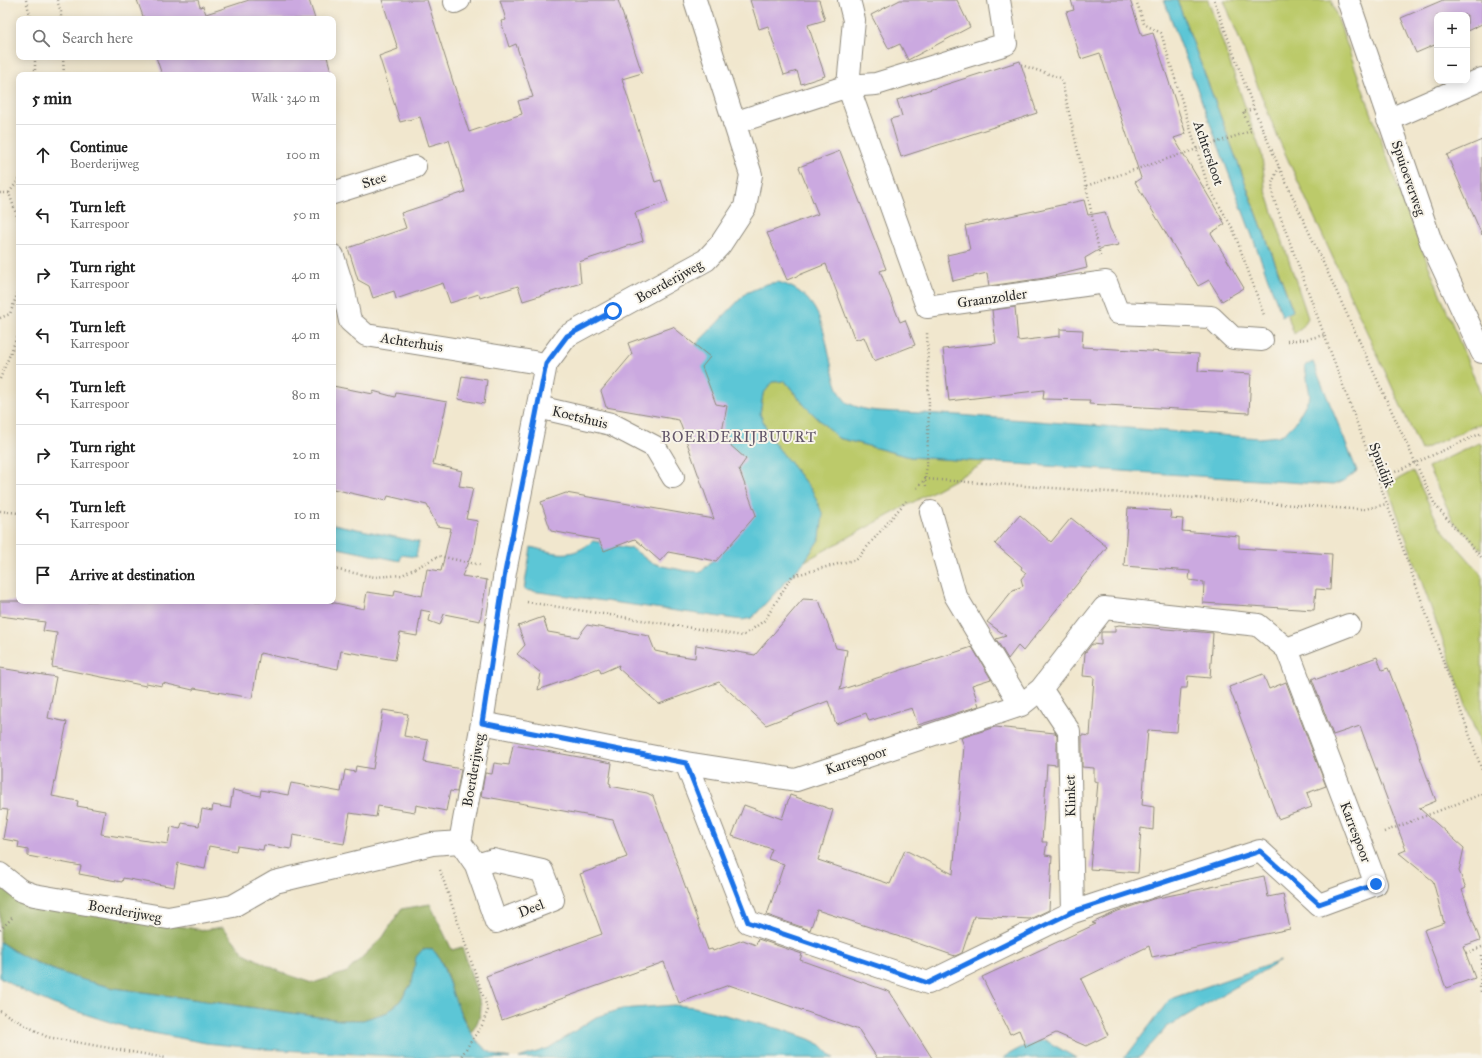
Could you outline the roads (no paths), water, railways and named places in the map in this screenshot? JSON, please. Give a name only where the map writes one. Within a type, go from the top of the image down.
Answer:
[{"type":"street","name":"Boerderijweg","points":[[0,874],[20,890],[34,895],[168,918],[233,906],[275,882],[432,844],[460,842],[482,723],[505,572],[546,364],[567,336],[706,260],[720,245],[745,206],[751,175],[695,0]]},
{"type":"street","points":[[848,86],[854,20],[849,0]]},
{"type":"street","points":[[734,123],[848,86],[876,84],[1006,44],[999,0]]},
{"type":"street","name":"Spuioeverweg","points":[[1348,0],[1431,242],[1482,352]]},
{"type":"street","points":[[1388,120],[1482,79]]},
{"type":"street","name":"Graanzolder","points":[[848,86],[926,307],[1106,282],[1118,313],[1211,317],[1232,338],[1265,340]]},
{"type":"street","name":"Stee","points":[[336,192],[415,167]]},
{"type":"street","name":"Achterhuis","points":[[336,266],[344,291],[350,321],[366,335],[546,364]]},
{"type":"street","name":"Koetshuis","points":[[538,407],[611,424],[655,447],[673,477]]},
{"type":"street","points":[[931,512],[955,595],[1021,705]]},
{"type":"street","name":"Karrespoor","points":[[482,723],[686,763],[796,780],[1021,705],[1041,689],[1104,608],[1258,625],[1287,649],[1376,884],[1319,904],[1260,851],[1072,912],[928,983],[748,922],[686,763]]},
{"type":"street","points":[[1287,649],[1349,625]]},
{"type":"street","name":"Klinket","points":[[1041,689],[1069,731],[1072,912]]},
{"type":"street","points":[[460,842],[476,865]]},
{"type":"water","points":[[1164,0],[1177,0],[1293,311],[1282,316]]},
{"type":"water","points":[[778,282],[795,289],[808,300],[817,312],[839,391],[847,402],[856,407],[881,411],[958,415],[1259,438],[1278,436],[1285,433],[1295,423],[1310,396],[1305,366],[1313,362],[1357,471],[1344,481],[1333,485],[910,457],[838,438],[805,406],[785,381],[773,382],[763,394],[760,414],[771,439],[813,492],[823,515],[820,538],[805,561],[752,618],[742,620],[524,590],[531,547],[549,552],[571,553],[578,551],[593,541],[633,549],[650,562],[662,566],[701,572],[746,526],[683,358],[746,293],[767,284]]},
{"type":"water","points":[[336,525],[419,542],[416,557],[401,555],[400,561],[336,548]]},
{"type":"water","points":[[0,942],[26,958],[54,970],[114,988],[340,1020],[363,1020],[388,1012],[400,1001],[412,983],[416,957],[423,949],[433,950],[444,968],[460,1013],[472,1034],[488,1051],[498,1056],[510,1058],[414,1058],[263,1049],[206,1043],[132,1029],[53,1004],[25,992],[0,977]]},
{"type":"water","points":[[1280,961],[1167,1027],[1139,1058],[1124,1058],[1170,999]]},
{"type":"water","points":[[674,1005],[694,1007],[780,1029],[809,1039],[821,1045],[834,1058],[519,1058],[549,1048],[596,1017],[622,1009]]},
{"type":"water","points":[[1045,1040],[1076,1058],[1003,1058],[1023,1047]]},
{"type":"district","name":"BOERDERIJBUURT","points":[[739,437]]}]
